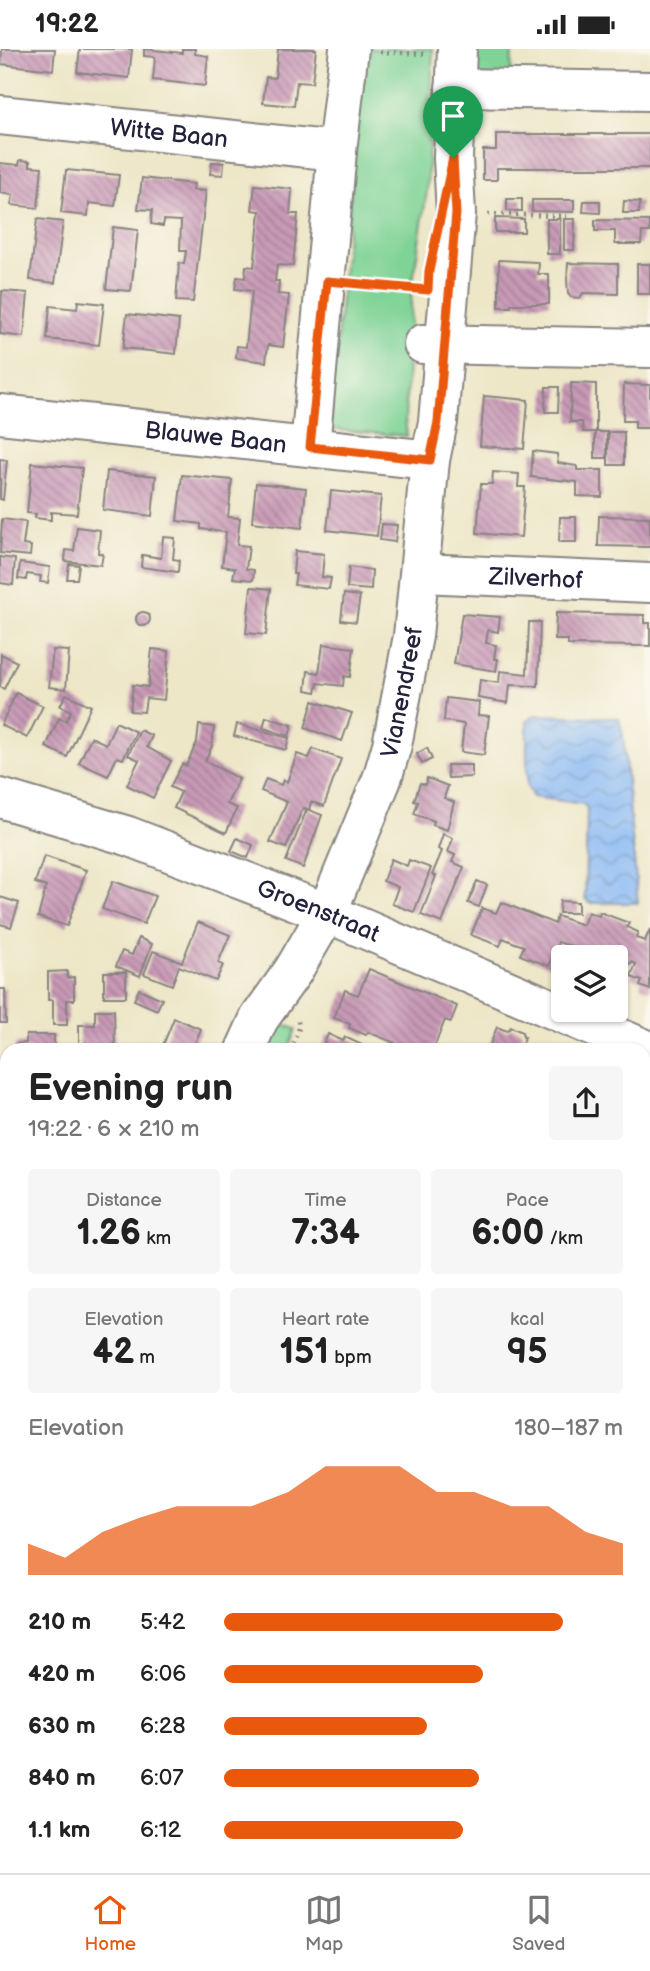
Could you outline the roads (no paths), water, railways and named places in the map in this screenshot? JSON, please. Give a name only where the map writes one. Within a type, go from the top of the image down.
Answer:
[{"type":"street","points":[[310,447],[349,50]]},
{"type":"street","points":[[456,64],[650,91]]},
{"type":"street","name":"Vianendreef","points":[[248,1043],[259,1019],[293,971],[327,913],[382,779],[392,745],[413,636],[430,460],[418,421],[456,213],[453,158],[456,64]]},
{"type":"street","name":"Witte Baan","points":[[0,115],[337,151]]},
{"type":"street","name":"Vianendreef","points":[[434,345],[428,290],[429,271],[453,158]]},
{"type":"street","points":[[434,345],[650,348]]},
{"type":"street","name":"Blauwe Baan","points":[[0,414],[430,460]]},
{"type":"street","name":"Zilverhof","points":[[420,573],[650,583]]},
{"type":"street","name":"Groenstraat","points":[[0,798],[128,836],[327,913],[626,1043]]},
{"type":"water","points":[[535,715],[619,718],[623,736],[638,903],[590,903],[585,899],[587,809],[584,804],[533,797],[527,786],[527,721]]}]
